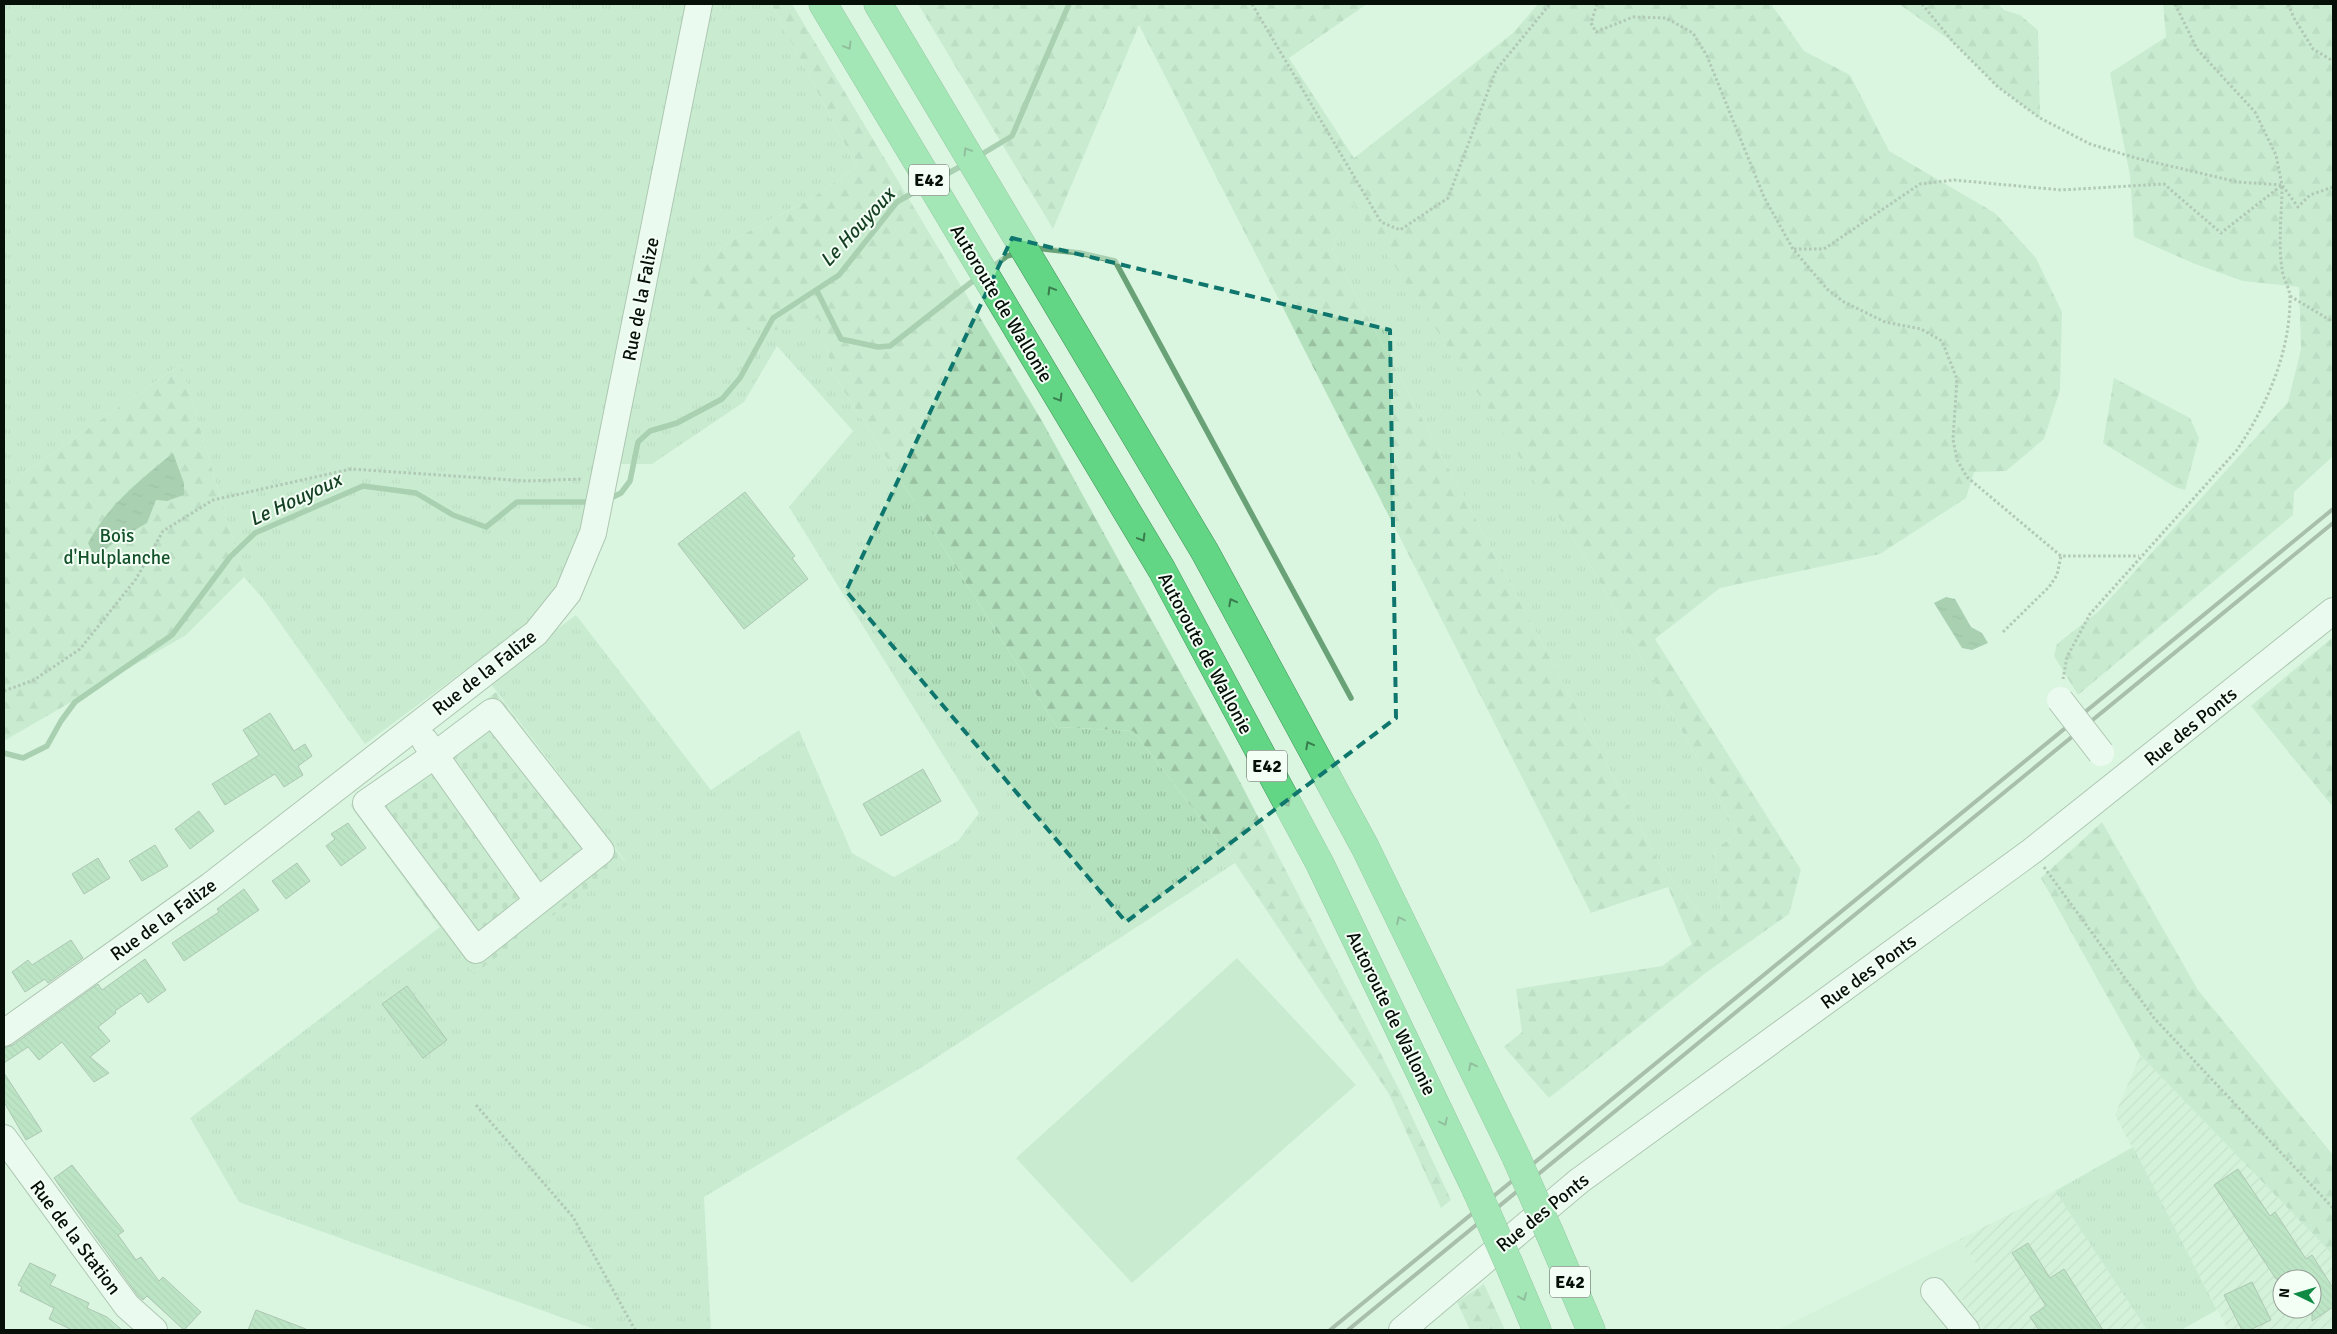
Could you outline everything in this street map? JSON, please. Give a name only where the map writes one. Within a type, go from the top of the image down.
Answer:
[{"type":"highway","name":"Autoroute de Wallonie","points":[[823,4],[1162,570],[1320,864],[1476,1189],[1537,1330]]},
{"type":"highway","name":"E42","points":[[878,4],[1076,332],[1205,552],[1365,847],[1516,1157],[1591,1330]]},
{"type":"street","name":"Rue de la Falize","points":[[4,1033],[210,886],[536,633],[568,593],[593,533],[699,4]]},
{"type":"street","name":"Rue des Ponts","points":[[1402,1330],[1579,1181],[2032,851],[2333,611]]},
{"type":"street","points":[[2061,690],[2101,753],[2123,780]]},
{"type":"street","points":[[492,712],[601,851],[476,950],[366,803],[435,755],[492,712]]},
{"type":"street","points":[[415,726],[538,900]]},
{"type":"street","name":"Rue de la Station","points":[[4,1138],[127,1306],[154,1330]]},
{"type":"street","points":[[1934,1291],[1966,1330]]},
{"type":"path","points":[[1252,4],[1381,222],[1400,230],[1448,198],[1496,70],[1550,4]]},
{"type":"path","points":[[1597,4],[1591,24],[1596,32],[1633,17],[1666,18],[1693,33],[1707,56],[1764,197],[1793,249],[1827,289],[1844,302],[1886,322],[1921,329],[1942,341],[1957,379],[1953,439],[1957,460],[1967,476],[2061,556],[2140,556]]},
{"type":"path","points":[[1922,4],[1954,43],[1998,87],[2040,118],[2090,144],[2136,158],[2238,182],[2282,185]]},
{"type":"path","points":[[2061,690],[2067,657],[2090,614],[2236,450],[2256,422],[2275,381],[2285,339],[2290,296],[2282,269],[2282,185],[2276,156],[2255,112],[2197,49],[2175,4]]},
{"type":"path","points":[[2288,4],[2294,18],[2313,49],[2333,60]]},
{"type":"path","points":[[1793,249],[1824,249],[1920,184],[1954,180],[2061,190],[2164,184],[2221,233],[2282,185]]},
{"type":"path","points":[[2282,185],[2298,207],[2310,195],[2333,187]]},
{"type":"path","points":[[2290,296],[2333,322]]},
{"type":"path","points":[[4,691],[34,680],[80,649],[136,579],[163,531],[213,500],[351,469],[526,481],[604,478]]},
{"type":"path","points":[[2003,632],[2049,587],[2057,575],[2061,556]]},
{"type":"path","points":[[2032,851],[2154,1018],[2333,1208]]},
{"type":"path","points":[[476,1105],[572,1217],[635,1330]]},
{"type":"highlighted area","points":[[1012,238],[1390,330],[1396,718],[1126,922],[846,591]]},
{"type":"shaded area","points":[[2140,1055],[2333,1255],[2333,1330],[2228,1330],[2115,1115]]},
{"type":"shaded area","points":[[2055,1191],[2147,1330],[1982,1330],[1954,1285],[1980,1270],[1960,1239]]},
{"type":"shaded area","points":[[1960,1239],[1980,1271],[1954,1285],[1982,1330],[1783,1330],[1781,1328]]},
{"type":"green space","points":[[4,4],[687,4],[599,473],[572,553],[541,614],[365,744],[264,600],[244,577],[181,364],[4,487]]},
{"type":"green space","points":[[709,4],[771,4],[857,167],[809,200],[725,244],[689,280],[787,330],[818,317],[834,375],[1057,727],[1133,731],[1235,863],[922,1067],[704,1197],[711,1330],[597,1330],[239,1202],[190,1118],[440,927],[474,973],[625,861],[488,680],[576,615],[711,790],[799,730],[852,853],[894,877],[958,841],[979,813],[789,507],[853,431],[777,346],[744,402],[652,464],[615,464]]},
{"type":"green space","points":[[771,4],[792,4],[1042,421],[1225,753],[1400,1091],[1451,1200],[1441,1208],[1389,1094],[1235,863],[1133,731],[1057,727],[834,375],[818,318],[787,330],[726,330],[688,280],[725,244],[809,200],[857,167]]},
{"type":"green space","points":[[918,4],[1367,4],[1289,58],[1354,158],[1513,33],[1538,4],[1771,4],[1804,51],[1850,75],[1889,151],[1995,213],[2036,258],[2062,312],[2060,390],[2044,439],[2006,471],[1974,472],[1966,498],[1880,554],[1720,588],[1655,639],[1801,870],[1789,914],[1707,972],[1549,1098],[1504,1047],[1522,1032],[1516,989],[1662,966],[1692,944],[1668,887],[1591,913],[1139,25],[1053,229]],"holes":[[[1353,202],[1593,570],[1738,833],[1714,850],[1722,918],[1711,926],[1660,864],[1332,250]]]},
{"type":"green space","points":[[1899,4],[1998,4],[2004,10],[2020,15],[2038,30],[2040,118],[1998,87],[1954,43]]},
{"type":"green space","points":[[2163,4],[2333,4],[2333,456],[2294,492],[2293,515],[2078,695],[2054,656],[2057,644],[2099,611],[2288,402],[2301,349],[2299,287],[2243,281],[2195,264],[2134,237],[2130,176],[2110,73],[2166,37]]},
{"type":"green space","points":[[1353,201],[1593,570],[1738,833],[1714,850],[1722,918],[1711,926],[1660,864],[1332,250]]},
{"type":"green space","name":"Bois d'Hulplanche","points":[[181,364],[244,577],[186,635],[4,741],[4,487]]},
{"type":"green space","points":[[2114,378],[2190,418],[2199,438],[2185,490],[2175,487],[2103,443]]},
{"type":"green space","points":[[2333,637],[2333,807],[2251,706]]},
{"type":"green space","points":[[496,692],[625,862],[474,974],[350,805]]},
{"type":"green space","points":[[2102,822],[2198,990],[2333,1155],[2333,1255],[2140,1055],[2041,878]]},
{"type":"green space","points":[[1237,958],[1356,1085],[1132,1283],[1016,1158]]},
{"type":"green space","points":[[2133,1147],[2217,1310],[2181,1330],[2147,1330],[2055,1191]]},
{"type":"green space","points":[[1484,1284],[1505,1330],[1470,1330],[1457,1302]]},
{"type":"water","points":[[173,453],[184,483],[184,495],[167,501],[156,500],[147,523],[116,541],[95,558],[88,543],[96,529],[126,494]]},
{"type":"water","points":[[1946,597],[1955,599],[1971,627],[1982,633],[1988,643],[1972,650],[1962,648],[1934,603]]},
{"type":"building","points":[[745,492],[795,556],[792,558],[808,579],[744,629],[678,544]]},
{"type":"building","points":[[270,713],[294,751],[305,744],[312,756],[298,766],[303,775],[284,787],[275,774],[225,805],[212,784],[259,755],[243,730]]},
{"type":"building","points":[[923,769],[941,801],[881,836],[863,804]]},
{"type":"building","points":[[199,811],[214,831],[190,849],[175,829]]},
{"type":"building","points":[[348,823],[366,848],[341,866],[326,846],[335,839],[331,834]]},
{"type":"building","points":[[155,845],[168,866],[142,881],[129,861]]},
{"type":"building","points":[[98,858],[110,878],[84,894],[72,874]]},
{"type":"building","points":[[297,863],[310,881],[286,899],[272,881]]},
{"type":"building","points":[[244,889],[259,910],[184,961],[172,943],[219,912],[217,909]]},
{"type":"building","points":[[71,940],[83,958],[48,983],[45,979],[25,992],[12,972],[28,960],[32,965]]},
{"type":"building","points":[[145,959],[166,990],[148,1003],[141,993],[115,1011],[116,1013],[98,1027],[110,1041],[90,1057],[109,1073],[94,1082],[62,1042],[39,1060],[28,1047],[4,1063],[4,1048],[13,1045],[98,984],[102,990]]},
{"type":"building","points":[[407,986],[447,1040],[423,1058],[382,1004]]},
{"type":"building","points":[[4,1073],[42,1131],[26,1140],[4,1102]]},
{"type":"building","points":[[72,1165],[124,1231],[118,1235],[136,1260],[141,1257],[159,1281],[163,1277],[201,1312],[184,1330],[147,1296],[143,1300],[138,1296],[54,1178]]},
{"type":"building","points":[[2238,1169],[2270,1216],[2275,1212],[2306,1259],[2312,1255],[2321,1269],[2272,1269],[2272,1273],[2214,1185]]},
{"type":"building","points":[[2028,1243],[2050,1278],[2064,1269],[2103,1330],[2039,1330],[2030,1317],[2046,1306],[2012,1253]]},
{"type":"building","points":[[30,1263],[56,1275],[50,1285],[89,1303],[87,1308],[107,1317],[122,1330],[72,1330],[49,1319],[54,1308],[20,1291],[22,1287],[18,1285]]},
{"type":"building","points":[[2322,1271],[2333,1288],[2333,1307],[2322,1314]]},
{"type":"building","points":[[2252,1282],[2271,1320],[2250,1330],[2242,1330],[2224,1295]]},
{"type":"building","points":[[256,1310],[306,1329],[248,1330]]},
{"type":"waterway","name":"Le Houyoux","points":[[977,157],[1012,136],[1069,4]]},
{"type":"waterway","name":"Le Houyoux","points":[[936,180],[965,164]]},
{"type":"waterway","name":"Le Houyoux","points":[[613,497],[621,493],[630,481],[638,442],[650,431],[677,423],[722,399],[740,378],[773,318],[839,275],[897,202],[923,187]]},
{"type":"waterway","points":[[1035,248],[1080,253],[1115,261],[1351,698]]},
{"type":"waterway","points":[[990,269],[1007,256],[1019,253]]},
{"type":"waterway","points":[[817,291],[841,339],[878,347],[890,346],[978,277]]},
{"type":"waterway","name":"Le Houyoux","points":[[4,753],[23,758],[47,746],[61,721],[75,702],[172,635],[230,557],[255,533],[363,486],[416,493],[453,515],[486,527],[517,502],[586,502]]},
{"type":"railway","points":[[1330,1330],[2333,509]]},
{"type":"railway","points":[[1348,1330],[2333,523]]}]
